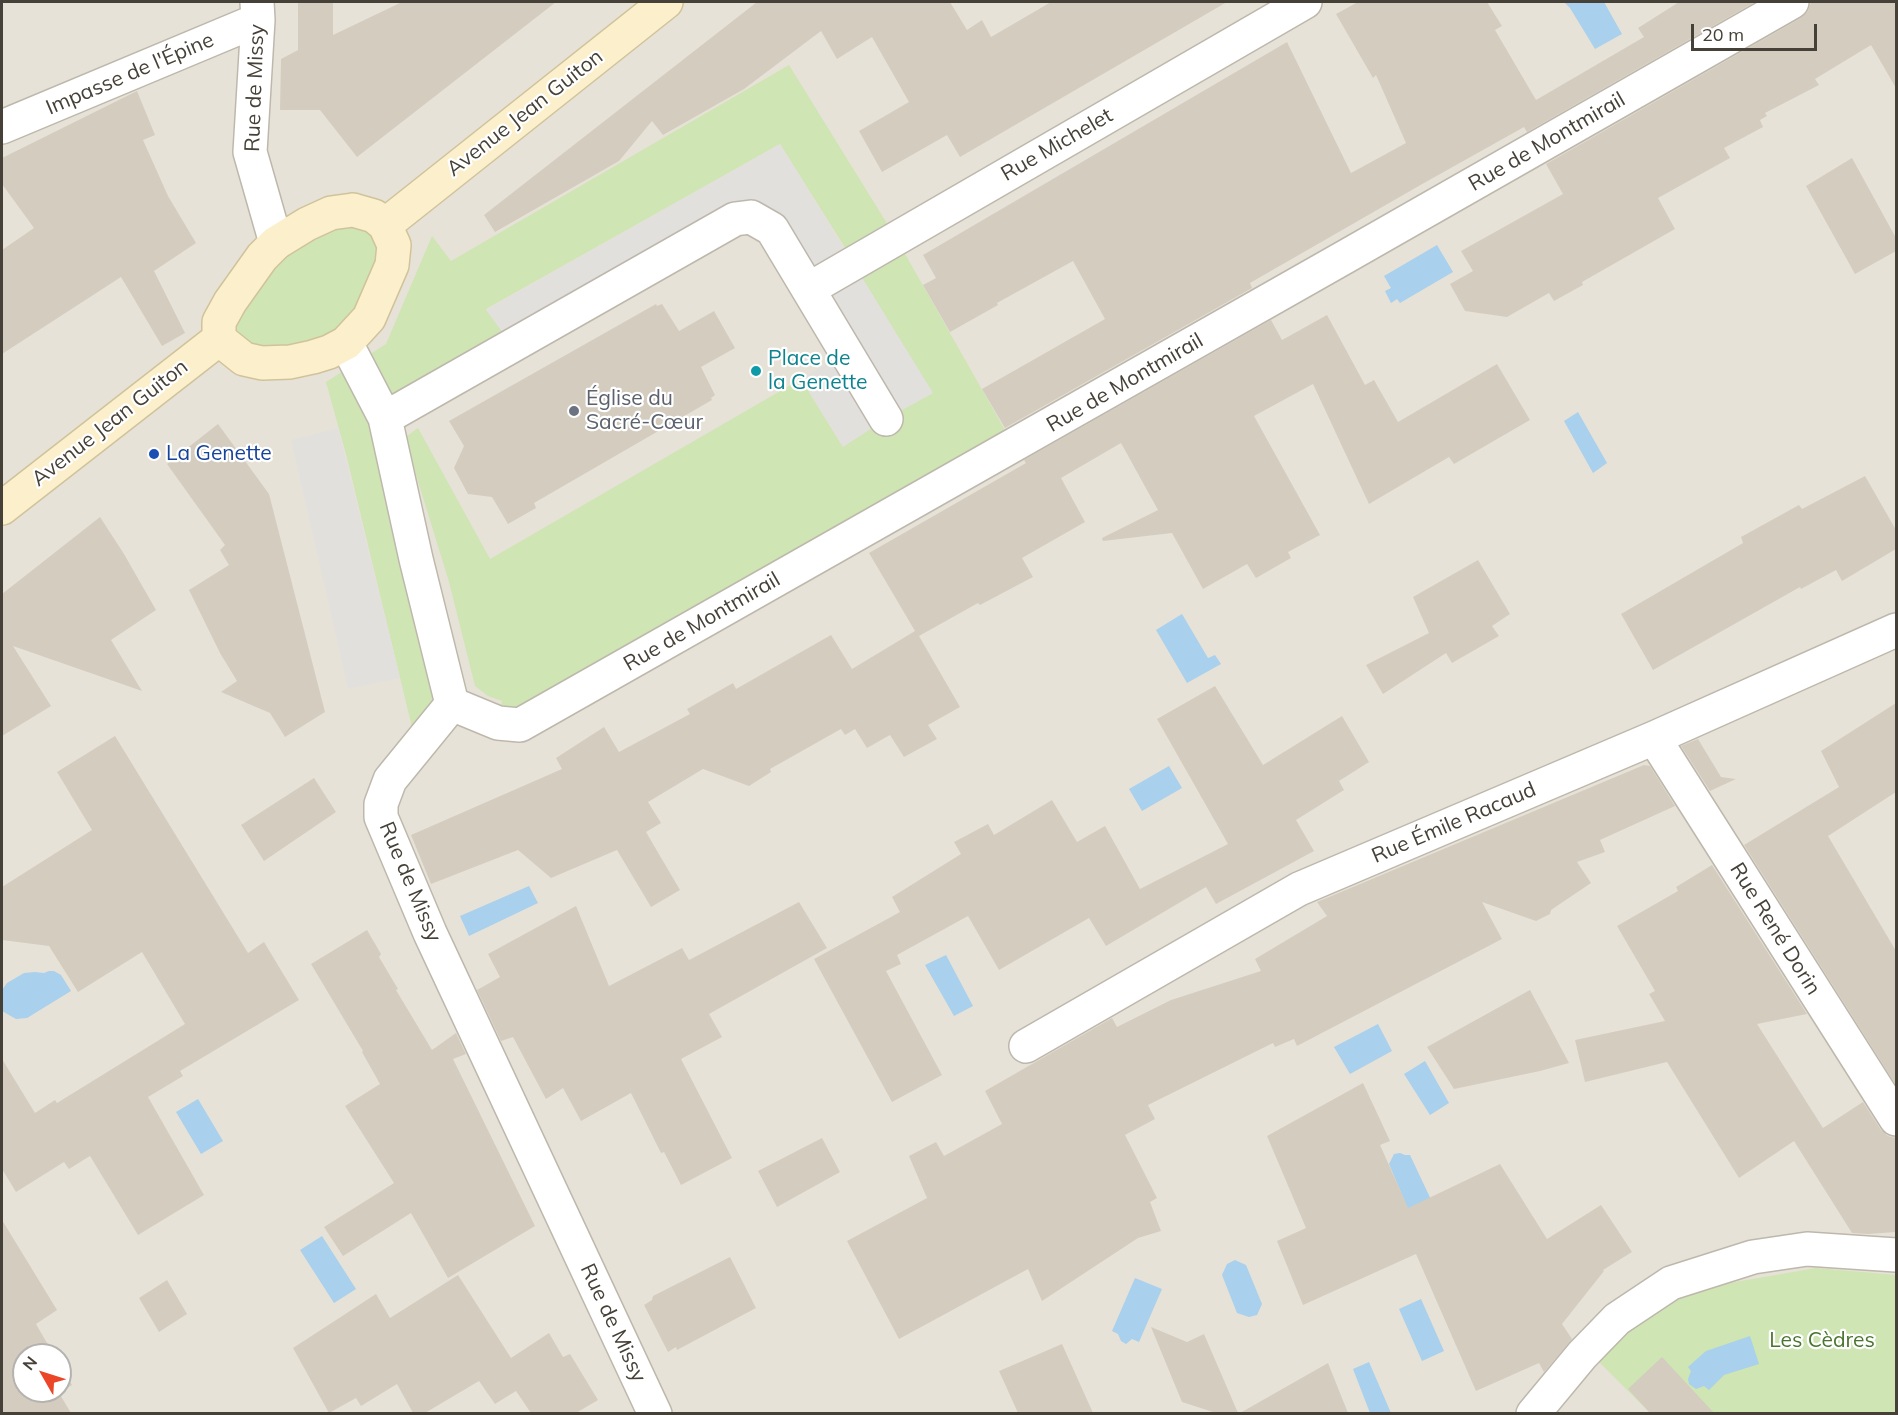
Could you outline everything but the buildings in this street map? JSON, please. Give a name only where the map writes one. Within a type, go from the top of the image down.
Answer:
[{"type":"main road","name":"Avenue Jean Guiton","points":[[385,225],[666,2]]},
{"type":"main road","points":[[353,210],[374,216],[385,225],[394,245],[392,265],[369,318],[346,343],[313,357],[290,362],[262,363],[244,359],[219,339],[219,322],[230,302],[262,257],[276,243],[307,224],[331,213],[353,210]]},
{"type":"main road","name":"Avenue Jean Guiton","points":[[2,508],[219,339]]},
{"type":"street","name":"Rue Michelet","points":[[809,289],[1305,2]]},
{"type":"street","name":"Rue de Montmirail","points":[[452,704],[498,723],[520,726],[1792,2]]},
{"type":"street","name":"Rue de Missy","points":[[257,10],[250,152],[276,243]]},
{"type":"street","name":"Impasse de l'Épine","points":[[2,128],[257,10]]},
{"type":"street","points":[[385,418],[735,219],[751,217],[772,229],[886,419]]},
{"type":"street","points":[[346,343],[385,418],[418,570],[452,704]]},
{"type":"street","name":"Rue Émile Racaud","points":[[1026,1046],[1299,889],[1654,738],[1896,630]]},
{"type":"street","name":"Rue de Missy","points":[[452,704],[390,780],[381,804],[381,817],[435,943],[655,1413]]},
{"type":"street","name":"Rue René Dorin","points":[[1654,738],[1896,1119]]},
{"type":"street","points":[[1533,1413],[1582,1355],[1617,1319],[1671,1283],[1753,1257],[1807,1249],[1896,1255]]},
{"type":"shaded area","points":[[2,2],[1896,2],[1896,1413],[2,1414]]},
{"type":"shaded area","points":[[780,144],[933,393],[886,419],[843,447],[801,379],[845,353],[751,217],[512,345],[486,310]]},
{"type":"shaded area","points":[[338,428],[400,678],[348,689],[291,440]]},
{"type":"green space","points":[[789,65],[896,238],[1014,446],[498,723],[502,701],[488,696],[475,686],[449,582],[406,442],[407,436],[418,428],[490,559],[801,379],[843,447],[854,262],[780,144],[486,309],[512,345],[385,418],[452,704],[417,748],[347,458],[326,382],[386,344],[432,236],[451,261]]},
{"type":"green space","points":[[374,216],[383,288],[313,357],[219,339],[276,243]]},
{"type":"green space","name":"Les Cèdres","points":[[1816,1268],[1896,1275],[1896,1413],[1650,1413],[1595,1358],[1632,1319],[1685,1293]]},
{"type":"water","points":[[1564,2],[1604,2],[1622,34],[1595,49]]},
{"type":"water","points":[[1437,245],[1453,272],[1400,303],[1397,299],[1391,303],[1385,291],[1391,288],[1384,276]]},
{"type":"water","points":[[1578,412],[1607,463],[1593,473],[1564,421]]},
{"type":"water","points":[[1182,614],[1208,658],[1215,655],[1221,664],[1187,683],[1156,630]]},
{"type":"water","points":[[1169,766],[1182,788],[1142,811],[1129,789]]},
{"type":"water","points":[[529,886],[538,903],[469,936],[460,916]]},
{"type":"water","points":[[946,955],[973,1006],[954,1016],[925,965]]},
{"type":"water","points":[[49,971],[61,975],[71,991],[27,1018],[16,1019],[2,1011],[2,990],[7,983],[24,973]]},
{"type":"water","points":[[1378,1024],[1392,1051],[1350,1074],[1334,1047]]},
{"type":"water","points":[[1425,1061],[1449,1103],[1430,1115],[1404,1074]]},
{"type":"water","points":[[198,1099],[223,1141],[201,1154],[176,1112]]},
{"type":"water","points":[[1394,1154],[1410,1155],[1434,1206],[1411,1216],[1389,1164]]},
{"type":"water","points":[[322,1236],[356,1289],[334,1303],[300,1250]]},
{"type":"water","points":[[1235,1260],[1246,1265],[1262,1304],[1257,1315],[1249,1317],[1237,1313],[1222,1275],[1227,1264]]},
{"type":"water","points":[[1135,1278],[1162,1289],[1139,1342],[1132,1339],[1126,1344],[1121,1341],[1118,1334],[1112,1331]]},
{"type":"water","points":[[1421,1299],[1444,1351],[1422,1361],[1399,1309]]},
{"type":"water","points":[[1750,1336],[1759,1364],[1724,1375],[1709,1390],[1704,1386],[1696,1389],[1689,1384],[1691,1371],[1688,1367],[1706,1351]]},
{"type":"water","points":[[1369,1362],[1391,1413],[1370,1413],[1353,1369]]},
{"type":"place","name":"Place de la Genette","points":[[756,371]]},
{"type":"place","name":"Église du Sacré-Cœur","points":[[574,411]]},
{"type":"place","name":"La Genette","points":[[154,454]]}]
